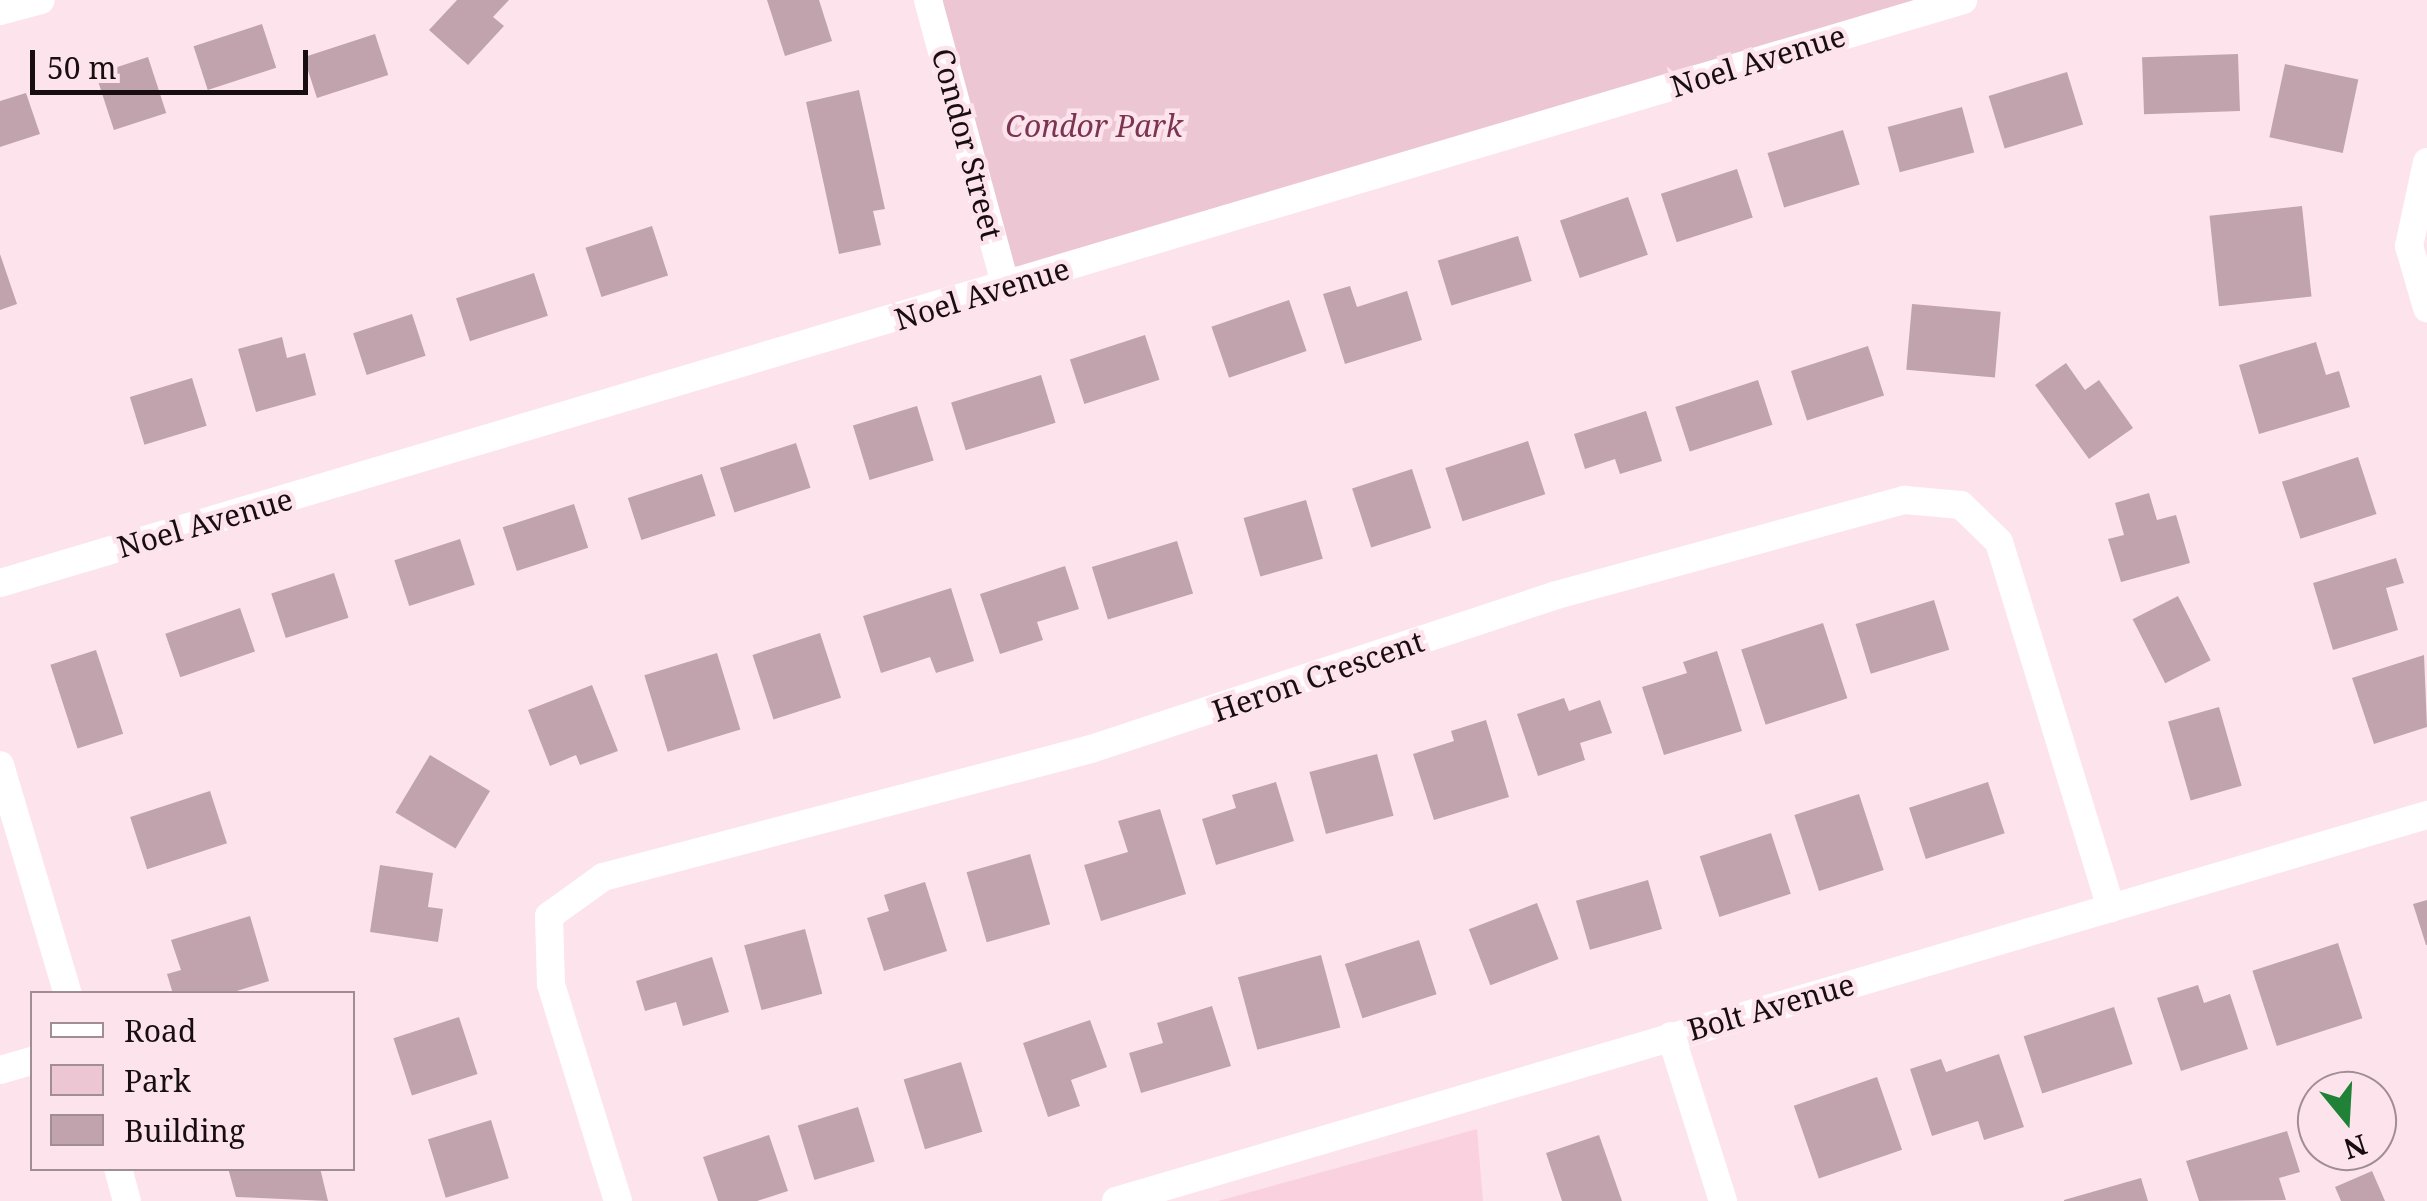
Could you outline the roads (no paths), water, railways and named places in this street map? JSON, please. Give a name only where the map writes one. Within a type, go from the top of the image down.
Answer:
[{"type":"street","points":[[0,11],[41,0]]},
{"type":"street","name":"Condor Street","points":[[928,0],[1006,287]]},
{"type":"street","name":"Noel Avenue","points":[[0,583],[1963,0]]},
{"type":"street","points":[[2427,162],[2409,246],[2427,308]]},
{"type":"street","name":"Heron Crescent","points":[[618,1201],[551,984],[549,916],[604,876],[1091,749],[1553,596],[1905,500],[1961,506],[2000,542],[2111,908]]},
{"type":"street","points":[[0,766],[67,991]]},
{"type":"street","name":"Bolt Avenue","points":[[1116,1201],[2427,816]]},
{"type":"street","points":[[1670,1036],[1722,1201]]},
{"type":"street","points":[[0,1070],[30,1061]]},
{"type":"street","points":[[119,1171],[127,1201]]},
{"type":"park label","name":"Condor Park","points":[[1094,126]]}]
